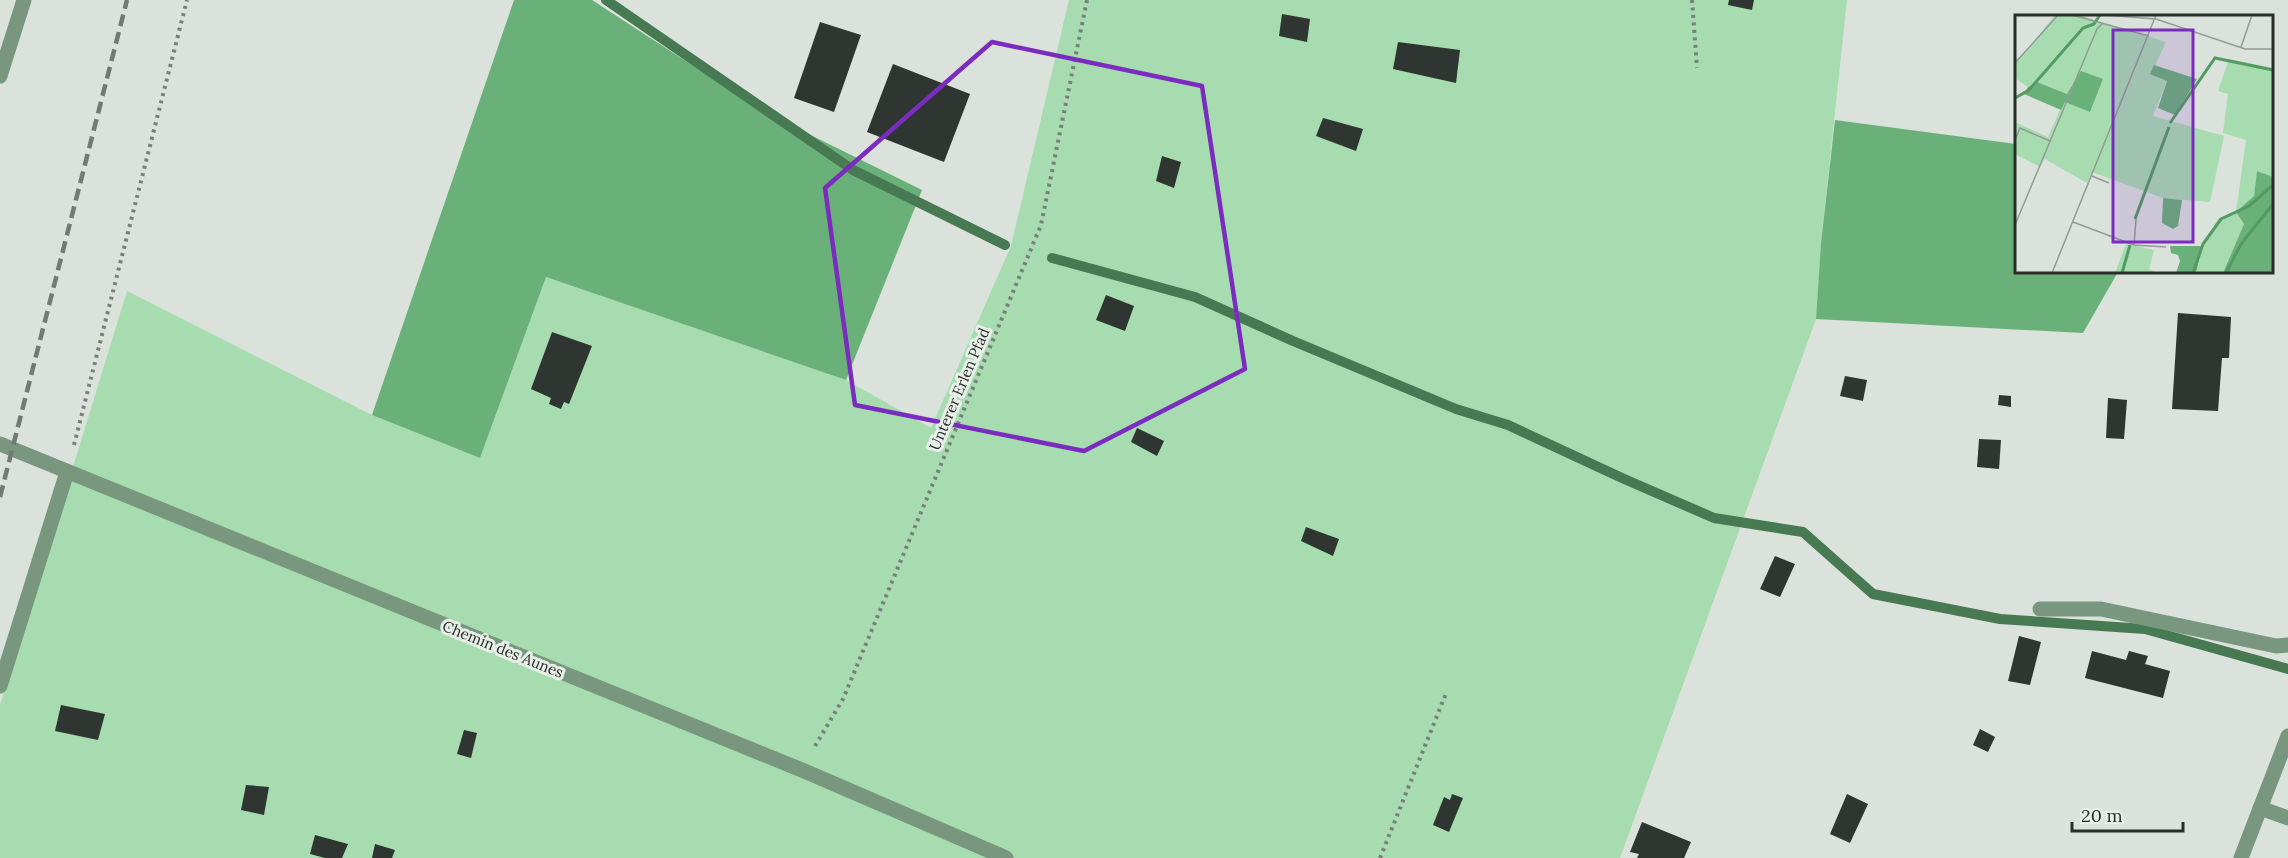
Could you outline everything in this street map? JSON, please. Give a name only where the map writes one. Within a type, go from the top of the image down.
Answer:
[{"type":"street","points":[[0,76],[24,0]]},
{"type":"street","name":"Chemin des Aunes","points":[[0,444],[802,770],[1006,858]]},
{"type":"street","points":[[0,686],[67,472]]},
{"type":"street","points":[[2040,609],[2101,609],[2276,646],[2288,645]]},
{"type":"street","points":[[2241,858],[2288,736]]},
{"type":"street","points":[[2260,808],[2288,818]]},
{"type":"path","points":[[67,472],[187,0]]},
{"type":"path","name":"Unterer Erlen Pfad","points":[[802,770],[843,699],[1041,225],[1087,0]]},
{"type":"path","points":[[1692,0],[1697,68]]},
{"type":"path","points":[[1380,858],[1447,691]]},
{"type":"highlighted area","points":[[992,42],[1202,86],[1245,369],[1084,451],[855,405],[825,188]]},
{"type":"green space","points":[[514,0],[592,0],[764,112],[922,190],[846,380],[546,277],[480,458],[372,415]]},
{"type":"green space","points":[[1069,0],[1847,0],[1821,243],[1816,319],[1620,858],[0,858],[0,705],[127,291],[372,415],[480,458],[546,277],[846,380],[931,428],[1011,246]]},
{"type":"green space","points":[[1835,120],[2015,144],[2015,273],[2117,273],[2083,333],[1816,319],[1821,243]]},
{"type":"building","points":[[1729,0],[1754,0],[1752,10],[1728,5]]},
{"type":"building","points":[[1282,14],[1310,19],[1307,42],[1279,36]]},
{"type":"building","points":[[820,22],[861,35],[834,112],[794,98]]},
{"type":"building","points":[[1398,42],[1460,50],[1456,83],[1393,69]]},
{"type":"building","points":[[893,64],[970,94],[944,162],[867,132]]},
{"type":"building","points":[[1323,118],[1363,129],[1356,151],[1316,136]]},
{"type":"building","points":[[1162,156],[1181,162],[1174,188],[1156,181]]},
{"type":"building","points":[[1106,295],[1134,306],[1125,331],[1096,320]]},
{"type":"building","points":[[2178,313],[2231,317],[2229,358],[2222,358],[2218,411],[2172,409]]},
{"type":"building","points":[[552,332],[592,346],[569,404],[564,402],[561,409],[549,404],[551,398],[531,389]]},
{"type":"building","points":[[1845,376],[1867,380],[1863,401],[1840,396]]},
{"type":"building","points":[[1999,395],[2011,396],[2011,407],[1998,405]]},
{"type":"building","points":[[2108,398],[2127,400],[2124,439],[2106,438]]},
{"type":"building","points":[[1137,428],[1164,441],[1157,456],[1131,442]]},
{"type":"building","points":[[1979,439],[2001,440],[1999,469],[1977,467]]},
{"type":"building","points":[[1306,527],[1339,539],[1333,556],[1301,541]]},
{"type":"building","points":[[1775,556],[1795,564],[1780,597],[1760,589]]},
{"type":"building","points":[[2019,636],[2041,642],[2030,685],[2008,681]]},
{"type":"building","points":[[2092,651],[2126,660],[2129,651],[2148,656],[2145,664],[2170,671],[2163,698],[2085,678]]},
{"type":"building","points":[[61,705],[105,714],[98,740],[55,731]]},
{"type":"building","points":[[1980,729],[1995,737],[1988,752],[1973,745]]},
{"type":"building","points":[[464,730],[477,733],[471,758],[457,754]]},
{"type":"building","points":[[246,785],[269,787],[264,815],[241,810]]},
{"type":"building","points":[[1452,794],[1463,798],[1449,832],[1433,825],[1444,797],[1450,800]]},
{"type":"building","points":[[1847,794],[1868,804],[1850,843],[1830,834]]},
{"type":"building","points":[[1642,822],[1691,842],[1684,858],[1637,858],[1639,854],[1630,852]]},
{"type":"building","points":[[315,835],[348,844],[342,858],[325,858],[310,854]]},
{"type":"building","points":[[375,844],[395,850],[392,858],[372,858]]},
{"type":"waterway","points":[[606,0],[853,170],[1005,245]]},
{"type":"waterway","points":[[1052,258],[1195,297],[1456,409],[1508,425],[1714,518],[1803,532],[1873,594],[2000,619],[2145,629],[2288,669]]},
{"type":"railway","points":[[0,497],[127,0]]}]
